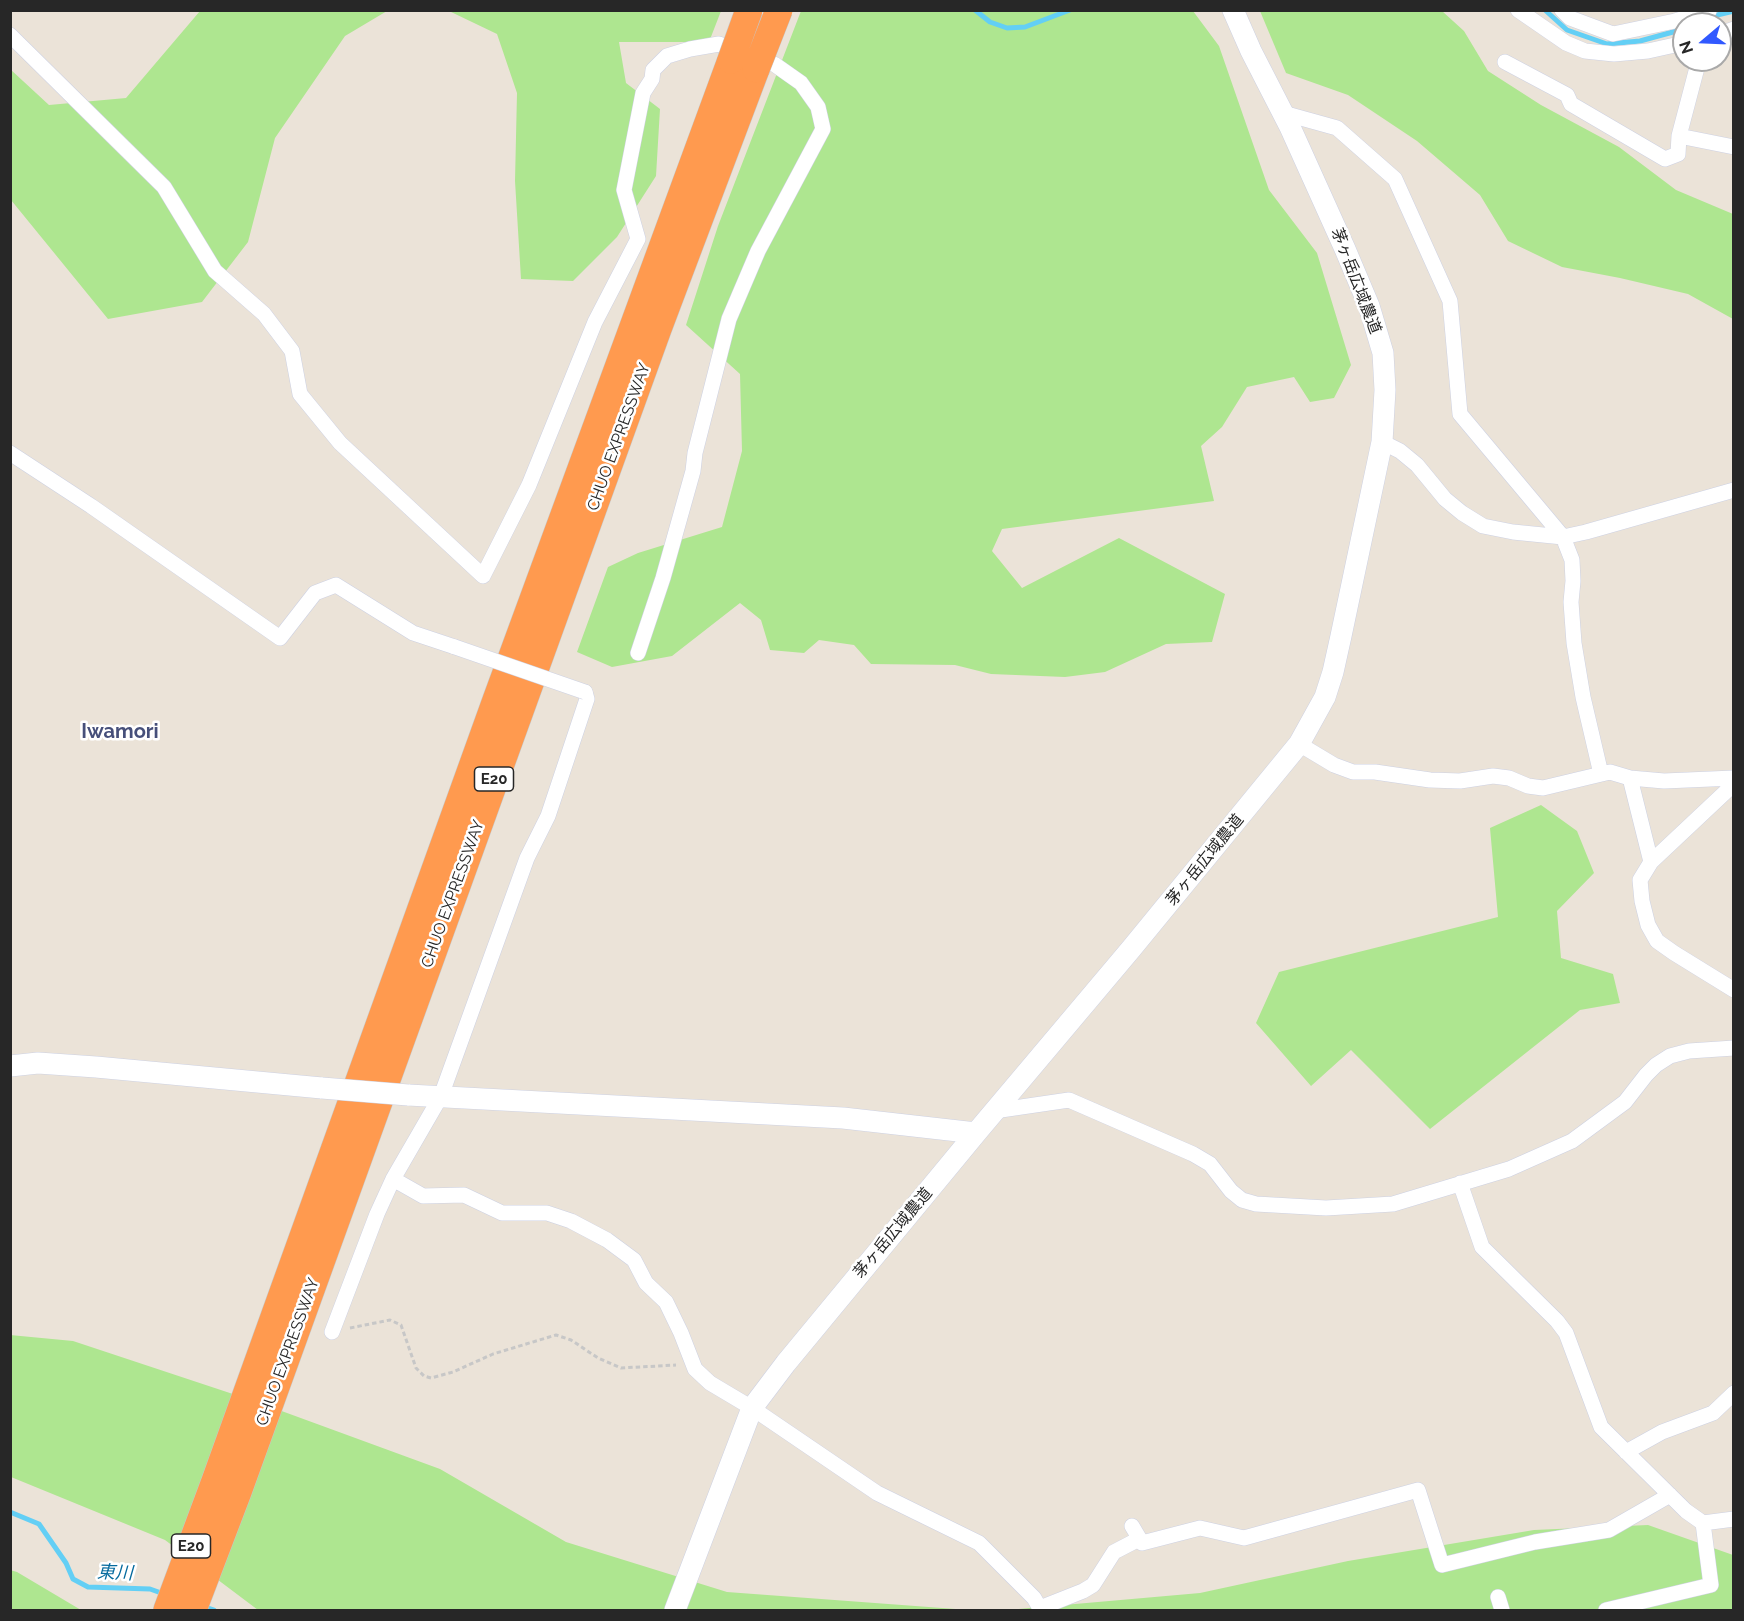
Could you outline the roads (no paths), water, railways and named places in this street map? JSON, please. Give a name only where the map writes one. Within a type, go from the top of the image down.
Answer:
[{"type":"highway","name":"CHUO EXPRESSWAY","points":[[193,1611],[227,1486],[500,689],[749,10]]},
{"type":"highway","name":"CHUO EXPRESSWAY","points":[[166,1611],[227,1486],[779,10]]},
{"type":"street","name":"茅ヶ岳広域農道","points":[[676,1607],[753,1408],[786,1363],[1299,744],[1325,697],[1333,672],[1382,442],[1385,390],[1383,353],[1370,306],[1341,238],[1233,10]]},
{"type":"street","points":[[1518,10],[1566,43],[1585,51],[1614,54],[1648,51],[1672,46]]},
{"type":"street","points":[[1562,10],[1570,18],[1613,34],[1672,22]]},
{"type":"street","points":[[10,35],[164,188],[215,271],[264,314],[292,351],[300,394],[340,443],[483,576],[529,485],[595,322],[638,239],[624,190],[643,93],[653,70],[667,56],[719,44],[774,64],[801,83],[818,106],[823,129],[758,251],[729,319],[695,453],[693,471],[663,578],[638,653]]},
{"type":"street","points":[[1505,62],[1567,95],[1572,104],[1665,159],[1678,154],[1679,136],[1697,72]]},
{"type":"street","points":[[1283,113],[1337,128],[1395,180],[1450,302],[1460,414],[1563,537],[1572,560],[1571,602],[1574,643],[1583,697],[1601,774]]},
{"type":"street","points":[[1679,136],[1734,147]]},
{"type":"street","points":[[1382,442],[1400,451],[1417,465],[1445,499],[1462,513],[1483,526],[1513,532],[1563,537],[1734,490]]},
{"type":"street","points":[[10,453],[91,506],[280,638],[315,593],[336,585],[413,633],[585,692],[587,699],[548,816],[527,858],[441,1096],[393,1179],[377,1214],[332,1332]]},
{"type":"street","points":[[1299,744],[1334,765],[1353,772],[1375,772],[1430,780],[1460,781],[1492,776],[1509,778],[1528,786],[1543,788],[1610,772],[1630,778],[1665,781],[1734,778]]},
{"type":"street","points":[[1630,778],[1651,862]]},
{"type":"street","points":[[1734,783],[1651,862],[1640,880],[1648,925],[1657,941],[1734,990]]},
{"type":"street","points":[[994,1111],[1069,1100],[1193,1154],[1210,1164],[1231,1191],[1242,1200],[1256,1204],[1326,1208],[1393,1204],[1509,1168],[1572,1141],[1624,1102],[1646,1075],[1670,1056],[1689,1051],[1734,1048]]},
{"type":"street","points":[[10,1066],[38,1063],[408,1095],[843,1118],[976,1133]]},
{"type":"street","points":[[393,1179],[423,1196],[464,1195],[502,1213],[547,1213],[571,1221],[607,1240],[634,1260],[646,1283],[666,1302],[695,1369],[710,1383],[753,1408],[877,1493],[979,1542],[1034,1598],[1040,1609],[1093,1585],[1114,1552],[1136,1532],[1142,1543],[1200,1528],[1244,1538],[1418,1490],[1442,1565],[1535,1542],[1609,1530],[1670,1495]]},
{"type":"street","points":[[1460,1184],[1482,1247],[1557,1321],[1566,1333],[1601,1427],[1686,1511],[1703,1523],[1734,1519]]},
{"type":"street","points":[[1626,1452],[1662,1432],[1713,1413],[1734,1393]]},
{"type":"street","points":[[1606,1611],[1711,1585],[1703,1523]]},
{"type":"waterway","points":[[975,10],[990,22],[1007,28],[1025,27],[1070,10]]},
{"type":"waterway","points":[[1545,10],[1567,30],[1607,44],[1640,41],[1672,32]]},
{"type":"waterway","points":[[1730,12],[1734,11]]},
{"type":"waterway","name":"東川","points":[[10,1512],[39,1524],[66,1563],[73,1579],[88,1587],[150,1589],[164,1594]]},
{"type":"waterway","name":"東川","points":[[202,1606],[214,1610]]},
{"type":"district","name":"Iwamori","points":[[120,732]]}]
